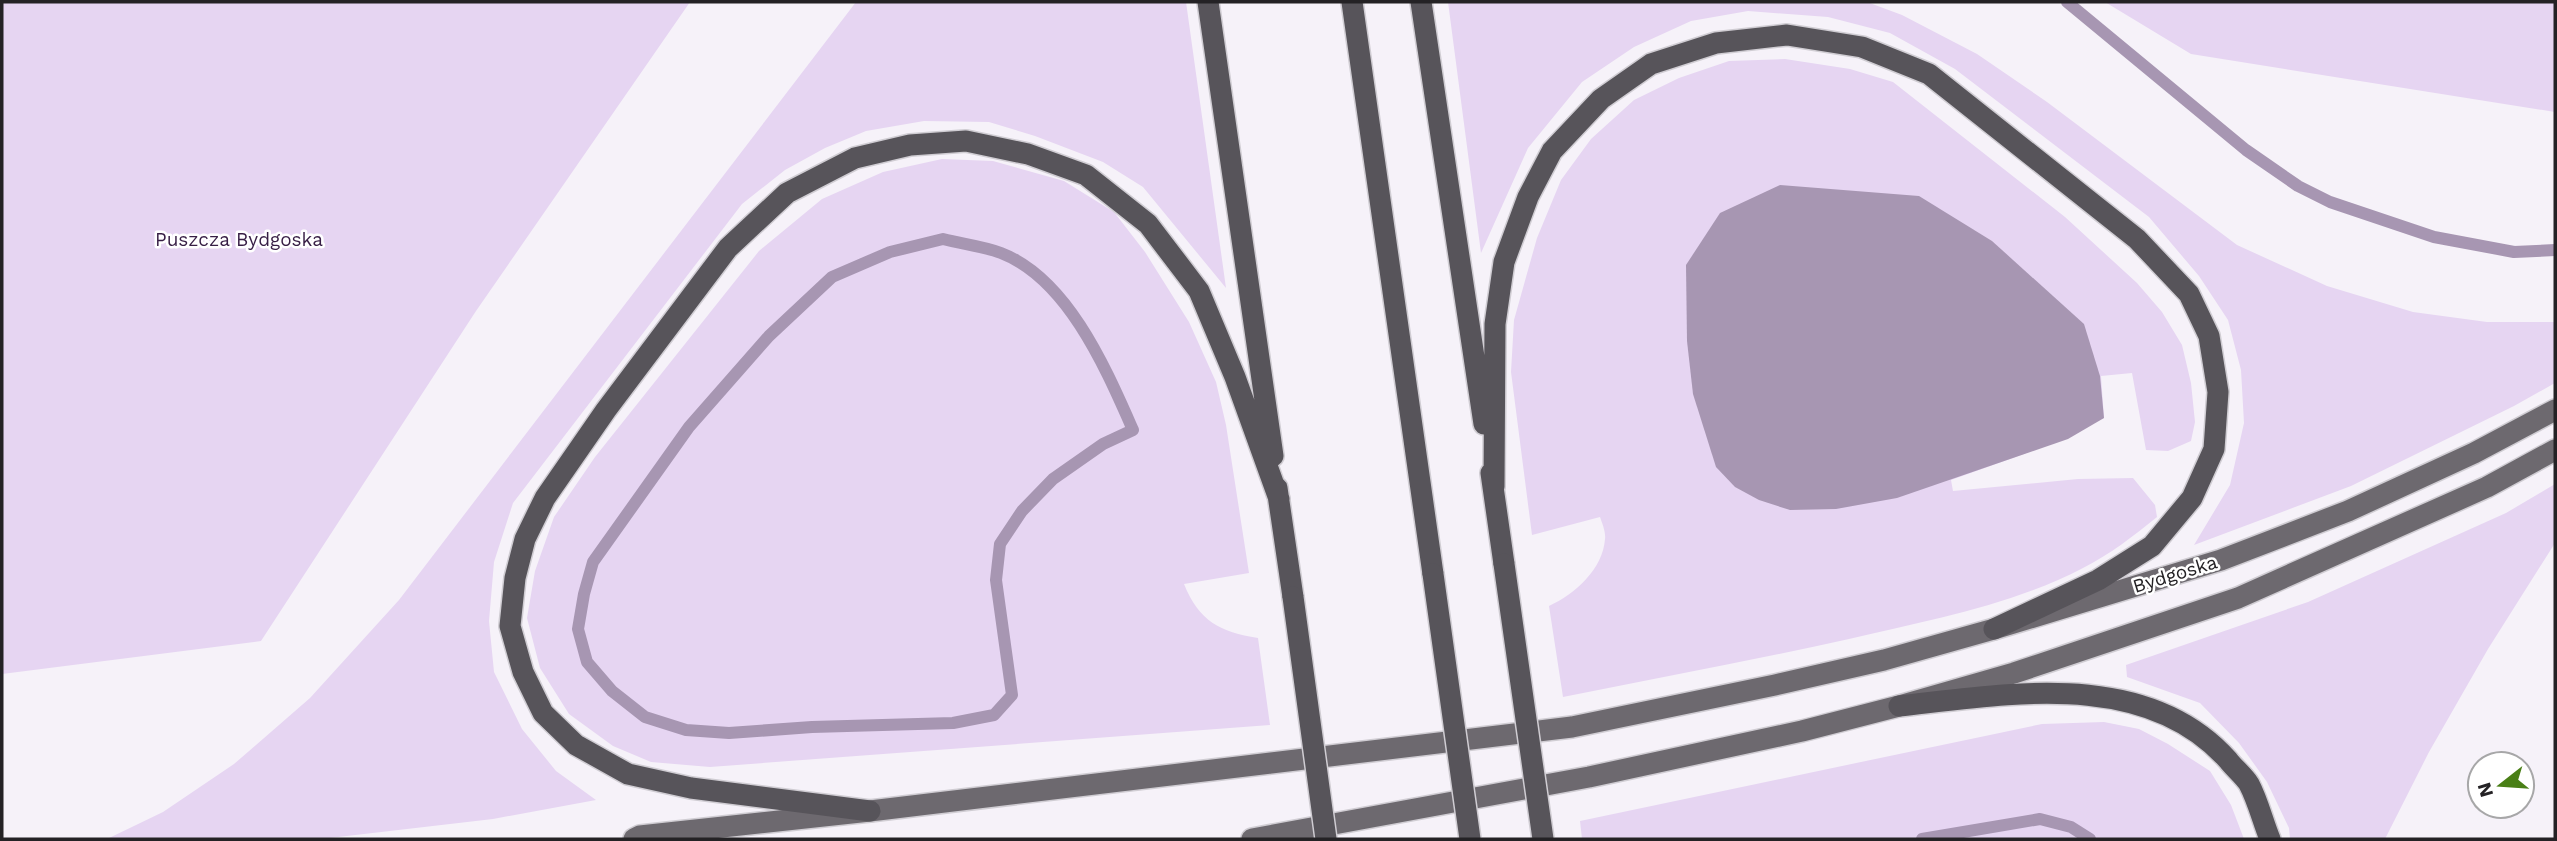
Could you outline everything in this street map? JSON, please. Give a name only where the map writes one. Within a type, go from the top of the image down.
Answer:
[{"type":"highway","points":[[1208,2],[1326,839]]},
{"type":"highway","points":[[1352,2],[1470,839]]},
{"type":"highway","points":[[1421,2],[1543,839]]},
{"type":"highway","points":[[1493,487],[1495,324],[1504,262],[1528,197],[1552,151],[1601,99],[1651,64],[1716,43],[1787,35],[1862,47],[1929,74],[2137,239],[2189,294],[2208,336],[2218,391],[2214,449],[2192,498],[2152,546],[2098,580],[1994,629]]},
{"type":"highway","points":[[870,811],[691,788],[628,774],[576,745],[543,712],[523,672],[510,626],[515,578],[525,539],[545,498],[606,410],[728,248],[786,193],[855,158],[910,145],[966,141],[1028,154],[1086,175],[1148,224],[1199,291],[1235,377],[1279,499]]},
{"type":"highway","points":[[1899,706],[2018,692],[2089,695],[2154,708],[2210,740],[2218,749],[2248,783],[2270,839]]},
{"type":"main road","name":"Bydgoska","points":[[634,839],[640,836],[1572,727],[1775,685],[1884,660],[2221,560],[2348,511],[2474,453],[2555,410]]},
{"type":"main road","points":[[1252,839],[1589,777],[1802,731],[1899,706],[2121,639],[2238,598],[2487,487],[2555,450]]},
{"type":"green space","name":"Puszcza Bydgoska","points":[[2,2],[690,2],[476,311],[261,641],[2,674]]},
{"type":"green space","points":[[856,2],[1186,2],[1226,288],[1143,187],[1103,162],[1035,136],[989,122],[924,121],[866,131],[825,148],[785,170],[742,204],[513,503],[494,562],[489,621],[494,672],[522,729],[556,771],[596,800],[493,819],[321,839],[107,839],[163,812],[234,764],[310,698],[399,600]]},
{"type":"green space","points":[[1448,2],[1867,2],[1902,15],[1977,54],[2047,102],[2237,245],[2327,286],[2413,312],[2487,322],[2555,322],[2555,383],[2351,486],[2194,545],[2230,485],[2244,423],[2241,370],[2228,320],[2199,276],[2149,217],[1955,69],[1890,33],[1828,17],[1748,11],[1691,21],[1634,47],[1582,82],[1528,148],[1481,253]]},
{"type":"green space","points":[[2105,2],[2555,2],[2555,112],[2191,54]]},
{"type":"green space","points":[[1785,59],[1850,69],[1893,82],[2065,217],[2137,283],[2162,312],[2182,345],[2191,383],[2195,422],[2191,441],[2168,451],[2146,450],[2132,373],[2101,376],[2104,418],[2024,454],[1951,480],[1953,491],[2078,479],[2133,478],[2155,505],[2157,517],[2102,557],[2056,581],[1969,611],[1813,647],[1563,697],[1549,606],[1568,595],[1586,579],[1599,560],[1605,536],[1600,517],[1532,535],[1511,372],[1514,320],[1537,238],[1561,180],[1591,139],[1634,100],[1679,78],[1729,61]]},
{"type":"green space","points":[[942,159],[993,161],[1064,181],[1114,212],[1145,252],[1189,322],[1216,382],[1226,425],[1249,573],[1184,584],[1197,607],[1212,623],[1258,638],[1270,725],[710,767],[651,762],[613,746],[569,714],[540,668],[527,618],[535,571],[554,517],[595,457],[759,251],[822,199],[883,172]]},
{"type":"green space","points":[[2555,484],[2555,543],[2488,649],[2429,752],[2385,839],[2290,839],[2289,828],[2267,782],[2239,743],[2200,703],[2127,677],[2126,665],[2308,602],[2506,513]]},
{"type":"green space","points":[[2104,722],[2139,729],[2210,771],[2231,805],[2244,839],[1582,839],[1580,821],[2042,724]]},
{"type":"shaded area","points":[[1780,185],[1919,196],[1992,241],[2084,324],[2100,376],[2104,418],[2068,439],[1897,498],[1836,509],[1790,510],[1759,500],[1735,487],[1716,467],[1693,394],[1687,341],[1686,265],[1720,213]]},
{"type":"waterway","points":[[2067,2],[2246,150],[2298,186],[2330,202],[2434,237],[2514,252],[2555,250]]},
{"type":"waterway","points":[[943,239],[1001,253],[1025,266],[1046,283],[1082,328],[1133,430],[1103,444],[1053,479],[1022,511],[1000,544],[996,580],[1012,695],[994,715],[953,723],[812,727],[729,733],[686,730],[645,717],[612,691],[587,662],[578,629],[593,562],[689,427],[769,336],[832,277],[890,252],[943,239]]},
{"type":"waterway","points":[[1922,839],[2040,819],[2071,827],[2090,839]]}]
